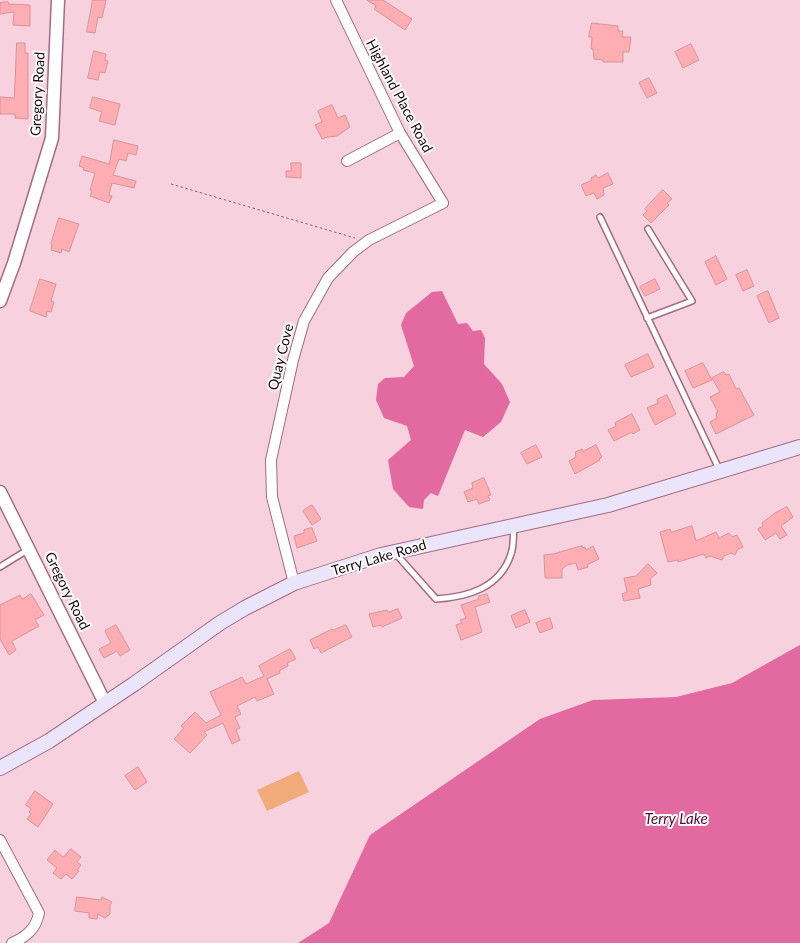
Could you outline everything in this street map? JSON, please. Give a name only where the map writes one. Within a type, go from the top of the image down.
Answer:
[{"type":"main road","name":"Terry Lake Road","points":[[0,768],[49,741],[220,623],[294,583],[394,552],[608,505],[800,448]]},
{"type":"street","name":"Gregory Road","points":[[0,302],[14,263],[52,138],[58,0]]},
{"type":"street","name":"Highland Place Road","points":[[336,0],[400,133],[443,203]]},
{"type":"street","points":[[347,161],[400,133]]},
{"type":"street","name":"Quay Cove","points":[[294,583],[272,498],[271,460],[304,321],[328,278],[339,264],[369,240],[443,203]]},
{"type":"street","name":"Gregory Road","points":[[0,492],[105,703]]},
{"type":"street","points":[[0,840],[39,913],[38,920],[24,938],[12,943]]},
{"type":"lane","points":[[600,217],[720,472]]},
{"type":"lane","points":[[647,318],[692,301],[648,230]]},
{"type":"lane","points":[[394,552],[436,599],[457,597],[490,584],[502,572],[511,553],[514,526]]},
{"type":"lane","points":[[0,567],[30,549]]},
{"type":"path","points":[[171,184],[353,237],[363,244]]},
{"type":"shaded area","points":[[299,771],[309,792],[267,811],[257,790]]},
{"type":"water","points":[[442,291],[458,324],[467,323],[473,331],[481,330],[485,338],[484,364],[502,384],[510,402],[501,422],[483,437],[465,430],[438,496],[431,493],[424,500],[423,509],[409,507],[393,489],[388,460],[411,440],[407,426],[384,418],[376,400],[378,384],[385,378],[404,377],[414,366],[401,325],[406,313],[432,292]]},
{"type":"water","name":"Terry Lake","points":[[800,645],[800,943],[298,943],[329,923],[370,835],[540,719],[593,700],[676,697],[732,683]]},
{"type":"building","points":[[93,0],[106,0],[102,18],[98,17],[95,33],[87,32]]},
{"type":"building","points":[[367,0],[383,0],[412,19],[405,30],[374,9],[376,6]]},
{"type":"building","points":[[8,2],[9,4],[30,5],[30,26],[13,25],[14,12],[0,14],[0,3]]},
{"type":"building","points":[[592,23],[618,26],[618,31],[623,31],[622,37],[631,37],[629,52],[623,52],[623,62],[603,62],[603,60],[594,59],[593,49],[591,49],[592,37],[589,37]]},
{"type":"building","points":[[17,43],[25,43],[25,53],[28,53],[28,119],[15,118],[15,114],[0,114],[0,97],[14,98]]},
{"type":"building","points":[[691,44],[699,60],[683,68],[675,52]]},
{"type":"building","points":[[94,51],[106,54],[105,60],[108,61],[105,73],[100,72],[98,80],[88,78]]},
{"type":"building","points":[[649,78],[657,93],[647,98],[639,83]]},
{"type":"building","points":[[93,97],[120,104],[115,125],[99,121],[102,112],[90,108]]},
{"type":"building","points":[[332,105],[338,118],[345,115],[350,127],[337,136],[322,139],[315,125],[322,122],[318,111]]},
{"type":"building","points":[[114,140],[138,146],[136,155],[128,153],[126,161],[119,159],[113,175],[136,181],[134,188],[112,183],[109,195],[112,196],[109,203],[90,196],[95,173],[83,170],[84,168],[79,166],[82,156],[109,164]]},
{"type":"building","points":[[291,163],[301,163],[301,178],[286,177],[286,171],[291,171]]},
{"type":"building","points":[[608,173],[613,184],[603,188],[604,195],[597,199],[594,193],[586,196],[581,185],[592,180],[591,178],[596,175],[598,178]]},
{"type":"building","points":[[663,190],[672,199],[667,203],[669,205],[651,223],[643,215],[647,211],[645,209]]},
{"type":"building","points":[[59,218],[79,224],[69,252],[62,249],[61,253],[51,250]]},
{"type":"building","points":[[716,256],[727,279],[716,285],[705,262]]},
{"type":"building","points":[[747,270],[754,286],[743,291],[736,275]]},
{"type":"building","points":[[40,279],[56,284],[51,301],[54,302],[51,312],[47,311],[46,317],[30,311]]},
{"type":"building","points":[[655,279],[660,289],[645,296],[640,287]]},
{"type":"building","points":[[768,291],[779,318],[769,323],[757,296]]},
{"type":"building","points":[[648,354],[654,367],[631,377],[625,365]]},
{"type":"building","points":[[703,363],[712,380],[693,388],[685,371]]},
{"type":"building","points":[[724,372],[726,375],[729,374],[736,389],[739,388],[754,415],[716,434],[710,422],[717,418],[716,413],[718,412],[710,397],[720,392],[712,378]]},
{"type":"building","points":[[667,395],[676,414],[655,425],[647,408],[658,403],[657,400]]},
{"type":"building","points":[[632,414],[640,430],[614,441],[608,430],[616,426],[615,423]]},
{"type":"building","points":[[536,445],[542,457],[527,464],[521,453]]},
{"type":"building","points":[[596,445],[602,457],[600,460],[575,474],[569,461],[576,457],[575,452],[582,449],[583,451]]},
{"type":"building","points":[[484,478],[491,495],[488,496],[490,500],[479,504],[477,499],[468,502],[464,492],[473,488],[472,483]]},
{"type":"building","points":[[312,505],[321,519],[312,525],[303,511]]},
{"type":"building","points":[[787,507],[793,517],[781,526],[787,535],[780,539],[776,533],[765,540],[758,529],[763,526],[762,523]]},
{"type":"building","points":[[692,526],[696,541],[716,532],[719,538],[729,533],[732,537],[737,535],[743,547],[737,550],[735,555],[731,553],[724,556],[722,560],[710,556],[706,558],[704,554],[678,562],[678,560],[668,562],[660,532],[670,529],[671,532]]},
{"type":"building","points":[[312,528],[317,541],[297,548],[294,536]]},
{"type":"building","points":[[582,546],[586,550],[593,546],[599,559],[587,565],[588,567],[578,570],[576,563],[567,565],[562,569],[562,578],[545,578],[544,555]]},
{"type":"building","points":[[648,564],[657,573],[650,579],[651,585],[638,589],[640,598],[624,601],[622,594],[627,592],[624,578],[636,576]]},
{"type":"building","points":[[31,594],[44,615],[35,620],[39,626],[12,641],[16,650],[9,655],[0,639],[0,605],[20,595],[22,599]]},
{"type":"building","points":[[487,594],[490,602],[475,607],[482,632],[461,640],[456,625],[462,623],[460,620],[466,618],[461,605]]},
{"type":"building","points":[[398,609],[402,618],[382,627],[381,625],[373,627],[369,614]]},
{"type":"building","points":[[525,610],[530,622],[516,628],[511,616]]},
{"type":"building","points":[[550,618],[553,628],[540,633],[536,623]]},
{"type":"building","points":[[116,625],[130,650],[120,656],[117,651],[104,658],[99,649],[111,643],[105,631]]},
{"type":"building","points":[[346,625],[352,637],[321,653],[318,647],[314,649],[310,640],[332,629]]},
{"type":"building","points":[[290,649],[296,659],[287,663],[288,666],[279,671],[280,673],[267,679],[274,694],[257,701],[255,697],[237,706],[241,714],[235,717],[240,728],[236,730],[240,740],[232,744],[223,723],[204,732],[207,735],[190,753],[174,739],[184,728],[181,726],[195,712],[206,723],[221,715],[210,692],[242,677],[246,684],[264,676],[259,666]]},
{"type":"building","points":[[138,767],[147,782],[135,790],[125,776]]},
{"type":"building","points":[[35,791],[53,804],[38,827],[27,819],[31,814],[29,812],[31,809],[26,805]]},
{"type":"building","points":[[71,849],[81,857],[77,862],[81,865],[77,870],[79,871],[72,879],[66,874],[61,879],[53,873],[57,868],[47,860],[55,850],[63,857]]},
{"type":"building","points":[[77,897],[101,900],[102,897],[112,902],[110,914],[105,918],[98,914],[97,919],[89,918],[89,913],[75,911]]}]
